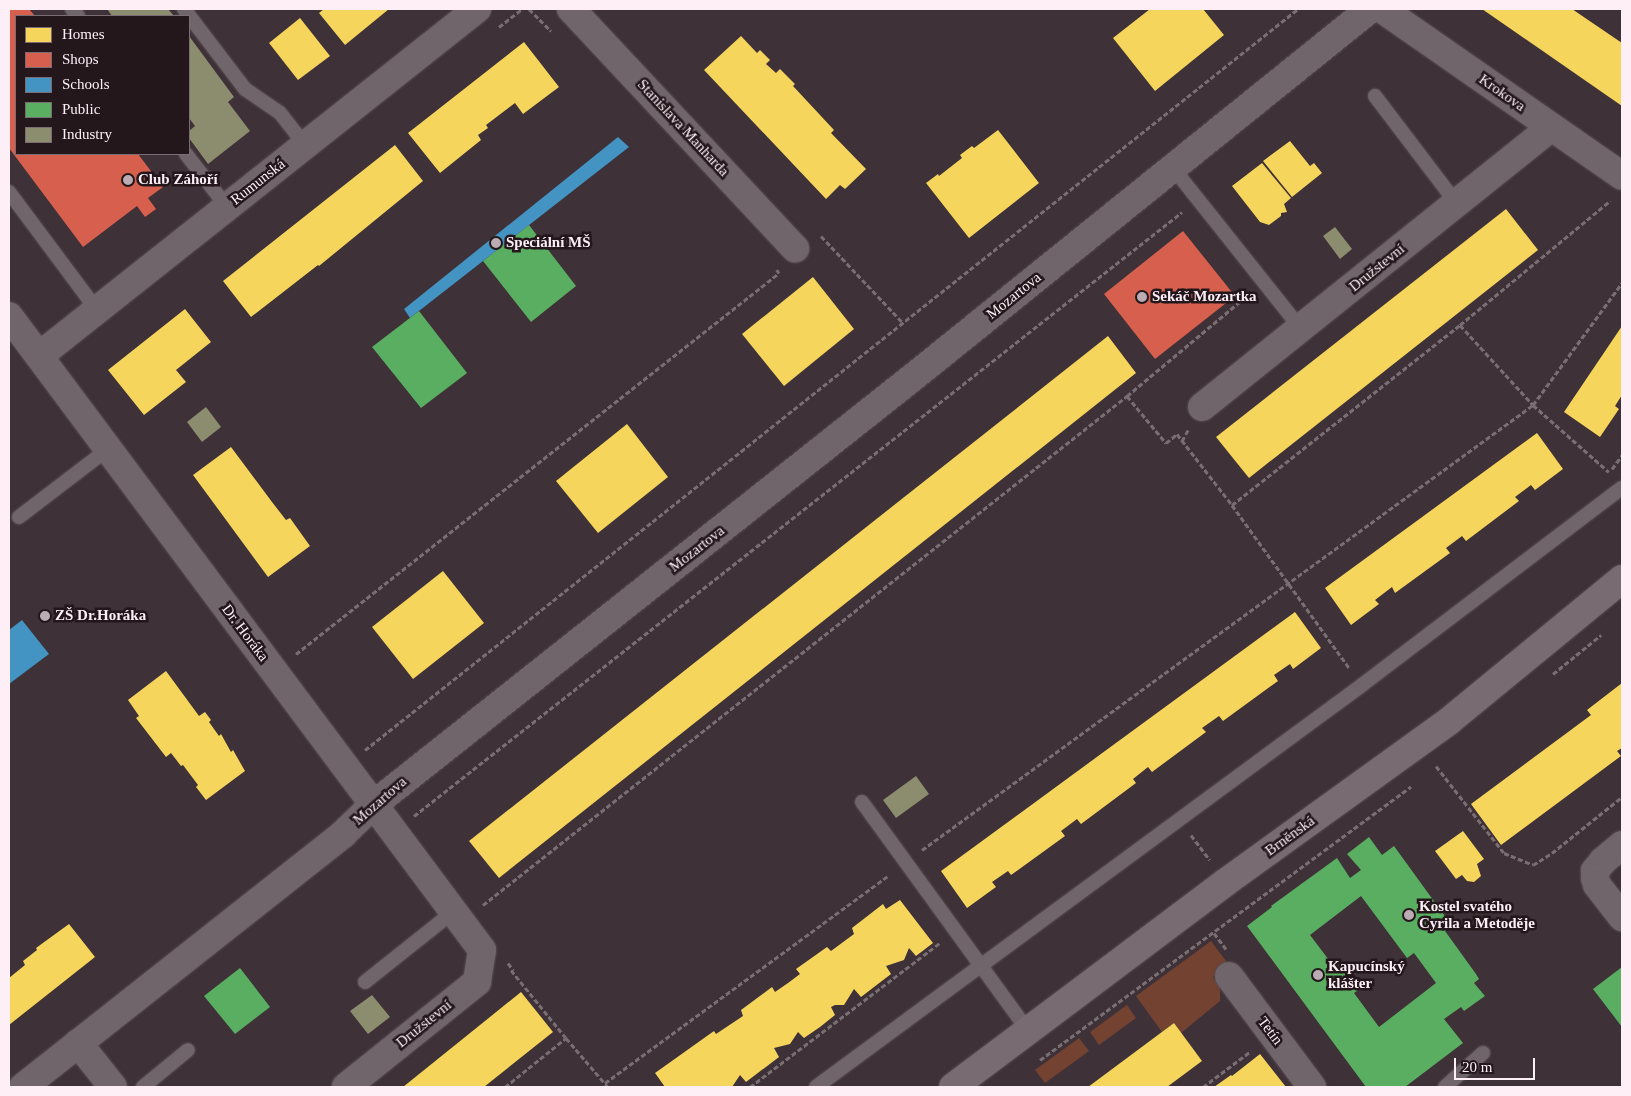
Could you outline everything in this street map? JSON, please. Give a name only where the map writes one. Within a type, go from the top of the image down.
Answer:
[{"type":"main road","name":"Brněnská","points":[[953,1087],[1029,1032],[1226,882],[1449,721],[1622,579]]},
{"type":"street","name":"Rumunská","points":[[39,356],[478,9]]},
{"type":"street","name":"Stanislava Manharda","points":[[571,9],[794,248]]},
{"type":"street","name":"Mozartova","points":[[23,1087],[343,834],[373,806],[912,378],[1370,9]]},
{"type":"street","name":"Krokova","points":[[1382,9],[1551,127],[1618,187]]},
{"type":"street","name":"Družstevní","points":[[1202,408],[1551,127]]},
{"type":"street","name":"Dr. Horáka","points":[[9,316],[453,912],[480,958]]},
{"type":"street","points":[[1622,845],[1603,861],[1595,871],[1595,878],[1597,885],[1622,917]]},
{"type":"street","name":"Družstevní","points":[[346,1087],[477,982],[480,958]]},
{"type":"street","name":"Tetín","points":[[1229,976],[1312,1087]]},
{"type":"street","points":[[78,1043],[114,1087]]},
{"type":"lane","points":[[190,17],[245,89],[280,113],[305,145]]},
{"type":"lane","points":[[1375,96],[1457,204]]},
{"type":"lane","points":[[187,155],[227,207]]},
{"type":"lane","points":[[1173,168],[1301,329]]},
{"type":"lane","points":[[9,192],[97,310]]},
{"type":"lane","points":[[19,518],[108,449]]},
{"type":"lane","points":[[816,1087],[1362,684],[1619,483]]},
{"type":"lane","points":[[862,802],[1029,1032]]},
{"type":"lane","points":[[365,982],[453,912]]},
{"type":"lane","points":[[143,1087],[188,1050]]},
{"type":"lane","points":[[1445,1087],[1483,1053]]},
{"type":"path","points":[[530,9],[556,37]]},
{"type":"path","points":[[359,754],[1298,9]]},
{"type":"path","points":[[1232,505],[1460,325],[1618,187]]},
{"type":"path","points":[[412,818],[1188,208]]},
{"type":"path","points":[[290,659],[779,273],[772,266]]},
{"type":"path","points":[[605,1082],[1533,405],[1622,283]]},
{"type":"path","points":[[480,908],[1127,396],[1253,291]]},
{"type":"path","points":[[1460,325],[1533,405],[1619,483]]},
{"type":"path","points":[[1127,396],[1166,443],[1177,434],[1232,505],[1362,684]]},
{"type":"path","points":[[1550,677],[1608,629]]},
{"type":"path","points":[[1428,772],[1444,761]]},
{"type":"path","points":[[1436,766],[1504,853],[1533,865],[1552,854],[1622,797]]},
{"type":"path","points":[[1033,1064],[1246,909],[1413,784]]},
{"type":"path","points":[[1179,820],[1246,909]]},
{"type":"path","points":[[750,1087],[956,932]]},
{"type":"path","points":[[480,958],[513,970]]},
{"type":"path","points":[[507,962],[566,1038],[608,1087]]},
{"type":"path","points":[[1203,1087],[1273,1035]]},
{"type":"path","points":[[505,1087],[566,1038]]},
{"type":"shaded area","points":[[1211,941],[1229,965],[1213,977],[1220,986],[1220,1001],[1181,1033],[1174,1023],[1162,1032],[1136,996]]},
{"type":"shaded area","points":[[1127,1005],[1136,1018],[1099,1045],[1090,1032]]},
{"type":"shaded area","points":[[1079,1038],[1089,1051],[1045,1083],[1035,1070]]},
{"type":"building: Homes","points":[[324,9],[389,9],[345,45],[319,13]]},
{"type":"building: Homes","points":[[1150,9],[1203,9],[1224,35],[1155,91],[1113,38]]},
{"type":"building: Homes","points":[[1482,9],[1572,9],[1622,43],[1622,106]]},
{"type":"building: Homes","points":[[300,18],[330,56],[298,80],[269,43]]},
{"type":"building: Homes","points":[[741,36],[757,53],[760,50],[770,60],[766,64],[776,73],[780,69],[795,84],[793,86],[834,130],[831,133],[866,169],[845,189],[840,185],[826,199],[704,70]]},
{"type":"building: Homes","points":[[524,42],[559,87],[523,114],[515,103],[486,125],[488,128],[478,135],[481,140],[440,173],[408,133]]},
{"type":"building: Homes","points":[[998,130],[1039,183],[969,238],[926,183],[938,174],[939,176],[962,158],[960,155],[972,146],[974,148]]},
{"type":"building: Homes","points":[[1290,141],[1310,166],[1314,163],[1322,173],[1292,197],[1263,161]]},
{"type":"building: Homes","points":[[395,145],[423,181],[319,266],[251,317],[223,281]]},
{"type":"building: Homes","points":[[1262,163],[1291,198],[1284,204],[1287,212],[1281,213],[1281,216],[1269,225],[1260,222],[1232,186]]},
{"type":"building: Homes","points":[[1506,209],[1538,250],[1249,478],[1216,437]]},
{"type":"building: Homes","points":[[813,277],[854,329],[784,386],[742,334]]},
{"type":"building: Homes","points":[[185,309],[211,342],[176,370],[186,382],[144,415],[108,370]]},
{"type":"building: Homes","points":[[1622,326],[1622,395],[1615,406],[1619,409],[1600,437],[1564,412]]},
{"type":"building: Homes","points":[[1108,336],[1136,373],[499,878],[469,841]]},
{"type":"building: Homes","points":[[627,424],[668,477],[598,533],[556,481]]},
{"type":"building: Homes","points":[[1537,433],[1563,469],[1535,490],[1531,485],[1515,497],[1519,501],[1466,541],[1462,536],[1446,548],[1450,553],[1395,593],[1392,587],[1375,600],[1379,604],[1351,625],[1325,588]]},
{"type":"building: Homes","points":[[231,447],[286,520],[290,518],[310,546],[268,577],[193,475]]},
{"type":"building: Homes","points":[[443,571],[484,623],[413,679],[372,627]]},
{"type":"building: Homes","points":[[1295,612],[1321,648],[1293,669],[1290,664],[1274,675],[1278,681],[1223,721],[1219,716],[1202,728],[1206,732],[1152,772],[1148,767],[1133,779],[1136,783],[1081,824],[1077,819],[1061,831],[1065,836],[1011,875],[1008,871],[992,882],[996,887],[967,908],[941,871]]},
{"type":"building: Homes","points":[[166,671],[199,716],[205,712],[211,720],[209,722],[219,736],[221,734],[231,752],[233,750],[245,771],[206,800],[196,787],[198,785],[183,765],[181,766],[171,753],[166,757],[136,718],[139,716],[128,700]]},
{"type":"building: Homes","points":[[1622,683],[1622,748],[1617,751],[1621,756],[1501,845],[1471,804],[1591,715],[1587,710]]},
{"type":"building: Homes","points":[[1463,831],[1484,859],[1477,864],[1481,876],[1474,882],[1467,881],[1462,875],[1456,879],[1435,851]]},
{"type":"building: Homes","points":[[900,900],[933,943],[916,956],[909,948],[904,960],[886,966],[891,974],[861,997],[854,989],[844,1005],[831,1007],[835,1015],[820,1027],[804,1038],[798,1032],[790,1044],[774,1048],[779,1057],[746,1082],[740,1075],[732,1087],[665,1087],[655,1073],[714,1031],[716,1034],[743,1016],[741,1010],[772,987],[775,992],[788,983],[800,974],[796,969],[827,947],[831,951],[854,934],[852,928],[883,904],[886,909]]},
{"type":"building: Homes","points":[[69,924],[95,957],[9,1025],[9,978],[25,965],[23,961],[37,950],[36,948]]},
{"type":"building: Homes","points":[[521,992],[553,1032],[484,1087],[403,1087]]},
{"type":"building: Homes","points":[[1174,1023],[1202,1061],[1167,1087],[1088,1087]]},
{"type":"building: Homes","points":[[1260,1054],[1286,1087],[1214,1087],[1232,1076]]},
{"type":"building: Shops","points":[[9,9],[29,9],[34,15],[15,15],[15,155],[139,155],[163,187],[148,198],[156,209],[145,217],[137,206],[83,247],[9,148]]},
{"type":"building: Shops","points":[[1183,231],[1235,296],[1155,359],[1104,294]]},
{"type":"building: Schools","name":"Speciální MŠ","points":[[618,137],[629,147],[410,318],[404,309]]},
{"type":"building: Schools","points":[[22,620],[49,654],[9,684],[9,630]]},
{"type":"building: Public","points":[[529,225],[576,286],[531,322],[483,261]]},
{"type":"building: Public","points":[[419,311],[467,373],[421,408],[372,347]]},
{"type":"building: Public","name":"Kapucínský klášter","points":[[1369,837],[1382,855],[1394,846],[1452,926],[1445,931],[1476,974],[1479,979],[1474,983],[1485,996],[1464,1011],[1461,1007],[1444,1019],[1463,1043],[1405,1087],[1366,1087],[1247,926],[1337,858],[1350,878],[1361,870],[1347,854]],"holes":[[[1361,896],[1407,958],[1414,953],[1436,983],[1379,1027],[1354,993],[1361,988],[1342,962],[1335,968],[1310,935]]]},
{"type":"building: Public","points":[[1622,967],[1622,1027],[1593,989]]},
{"type":"building: Public","points":[[240,968],[270,1007],[235,1034],[204,996]]},
{"type":"building: Industry","points":[[107,9],[168,9],[173,15],[111,15]]},
{"type":"building: Industry","points":[[190,37],[234,97],[228,102],[250,131],[208,164],[190,139],[190,130],[195,126],[190,119]]},
{"type":"building: Industry","points":[[1335,227],[1352,249],[1340,259],[1323,236]]},
{"type":"building: Industry","points":[[206,407],[221,427],[202,442],[187,422]]},
{"type":"building: Industry","points":[[916,776],[929,794],[896,818],[883,800]]},
{"type":"building: Industry","points":[[372,995],[390,1017],[368,1034],[350,1011]]},
{"type":"place","name":"Club Záhoří","points":[[128,180]]},
{"type":"place","name":"Speciální MŠ","points":[[496,243]]},
{"type":"place","name":"Sekáč Mozartka","points":[[1142,297]]},
{"type":"place","name":"ZŠ Dr.Horáka","points":[[45,616]]},
{"type":"place","name":"Kostel svatého Cyrila a Metoděje","points":[[1409,915]]},
{"type":"place","name":"Kapucínský klášter","points":[[1318,975]]}]
